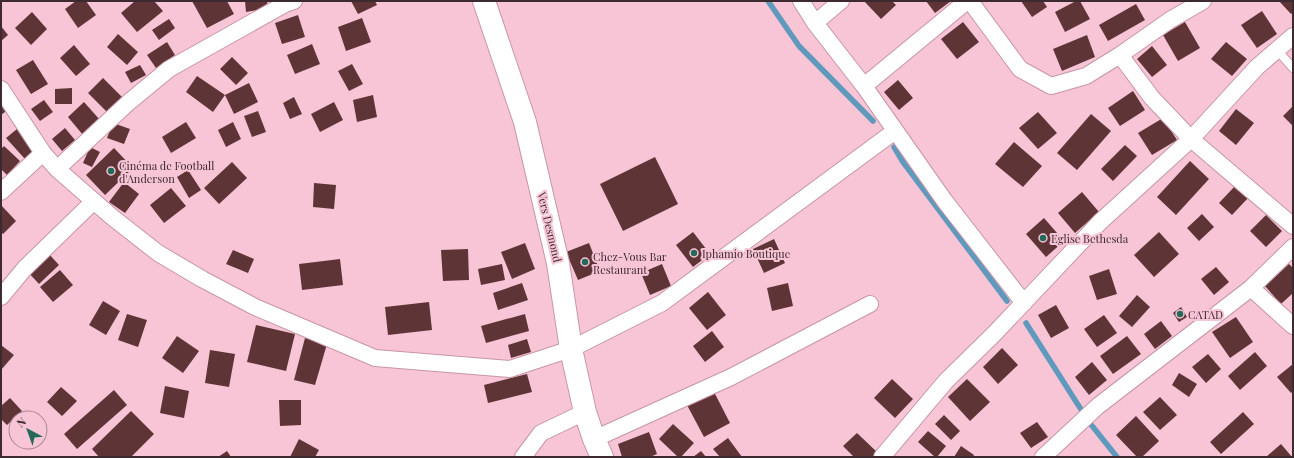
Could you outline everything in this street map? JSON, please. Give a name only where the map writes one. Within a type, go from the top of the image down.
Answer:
[{"type":"main road","name":"Vers Desmond","points":[[484,1],[525,122],[558,263],[571,349],[585,412],[598,448]]},
{"type":"street","points":[[56,169],[129,102],[169,69],[284,4],[294,1]]},
{"type":"street","points":[[801,1],[815,23],[864,86],[944,200],[1024,303]]},
{"type":"street","points":[[815,23],[841,1]]},
{"type":"street","points":[[864,86],[969,1],[1020,69],[1051,86],[1086,76],[1120,55],[1170,20],[1203,1]]},
{"type":"street","points":[[882,457],[946,381],[994,334],[1100,222],[1191,139],[1258,67],[1293,36]]},
{"type":"street","points":[[1120,55],[1152,98],[1191,139],[1293,226]]},
{"type":"street","points":[[1,90],[43,153],[56,169],[158,253],[202,279],[255,307],[375,358],[510,369],[571,349],[662,303],[895,131]]},
{"type":"street","points":[[1,192],[43,153]]},
{"type":"street","points":[[1,297],[25,268],[94,201]]},
{"type":"street","points":[[1043,457],[1093,411],[1251,288],[1293,247]]},
{"type":"street","points":[[1251,288],[1293,326]]},
{"type":"street","points":[[598,448],[870,304]]},
{"type":"street","points":[[523,457],[541,433],[585,412]]},
{"type":"lane","points":[[1276,50],[1293,68]]},
{"type":"building","points":[[76,1],[86,1],[96,15],[78,28],[65,9]]},
{"type":"building","points":[[135,1],[154,1],[163,11],[137,32],[121,13]]},
{"type":"building","points":[[192,1],[227,1],[234,14],[207,28]]},
{"type":"building","points":[[245,1],[267,1],[268,8],[246,12]]},
{"type":"building","points":[[351,1],[375,1],[377,5],[358,14]]},
{"type":"building","points":[[864,1],[892,1],[896,5],[881,19]]},
{"type":"building","points":[[926,1],[951,1],[935,13]]},
{"type":"building","points":[[1021,1],[1043,1],[1047,7],[1032,17]]},
{"type":"building","points":[[1076,1],[1080,1],[1090,19],[1065,32],[1055,12]]},
{"type":"building","points":[[1279,1],[1293,1],[1293,12],[1291,14]]},
{"type":"building","points":[[1136,4],[1145,20],[1108,41],[1099,25]]},
{"type":"building","points":[[1262,11],[1277,34],[1257,48],[1241,25]]},
{"type":"building","points":[[32,12],[47,29],[31,45],[15,28]]},
{"type":"building","points":[[298,15],[305,37],[282,44],[275,23]]},
{"type":"building","points":[[362,18],[371,42],[346,51],[338,27]]},
{"type":"building","points":[[169,19],[175,28],[159,40],[152,30]]},
{"type":"building","points":[[963,22],[979,42],[957,59],[941,39]]},
{"type":"building","points":[[1185,22],[1200,48],[1178,61],[1163,35]]},
{"type":"building","points":[[1,26],[8,35],[1,41]]},
{"type":"building","points":[[118,34],[138,52],[127,65],[107,47]]},
{"type":"building","points":[[1087,35],[1095,57],[1062,71],[1053,49]]},
{"type":"building","points":[[167,42],[175,55],[156,68],[147,55]]},
{"type":"building","points":[[1226,42],[1247,59],[1232,76],[1211,59]]},
{"type":"building","points":[[312,44],[320,64],[295,74],[287,55]]},
{"type":"building","points":[[74,45],[90,64],[76,76],[60,58]]},
{"type":"building","points":[[1152,46],[1167,65],[1152,77],[1137,59]]},
{"type":"building","points":[[232,57],[248,73],[236,85],[220,69]]},
{"type":"building","points":[[33,60],[48,84],[31,94],[16,70]]},
{"type":"building","points":[[352,64],[363,84],[349,91],[338,71]]},
{"type":"building","points":[[140,65],[146,75],[131,83],[125,72]]},
{"type":"building","points":[[197,76],[225,95],[213,112],[186,92]]},
{"type":"building","points":[[103,78],[122,97],[107,112],[88,93]]},
{"type":"building","points":[[898,80],[913,98],[899,110],[884,92]]},
{"type":"building","points":[[249,83],[258,102],[234,114],[225,95]]},
{"type":"building","points":[[72,88],[72,104],[55,104],[55,89]]},
{"type":"building","points":[[1133,91],[1145,110],[1120,126],[1108,108]]},
{"type":"building","points":[[373,95],[377,117],[357,122],[353,100]]},
{"type":"building","points":[[294,97],[302,114],[290,119],[283,103]]},
{"type":"building","points":[[1,99],[9,109],[1,115]]},
{"type":"building","points":[[44,100],[53,112],[40,121],[31,109]]},
{"type":"building","points":[[84,102],[100,120],[83,135],[68,117]]},
{"type":"building","points":[[334,102],[343,120],[320,132],[311,114]]},
{"type":"building","points":[[1293,106],[1293,126],[1283,116]]},
{"type":"building","points":[[1236,109],[1254,123],[1236,145],[1219,131]]},
{"type":"building","points":[[258,111],[266,132],[252,137],[244,116]]},
{"type":"building","points":[[1038,112],[1057,133],[1038,149],[1019,128]]},
{"type":"building","points":[[1091,114],[1111,131],[1077,170],[1057,153]]},
{"type":"building","points":[[1163,118],[1177,140],[1152,155],[1138,133]]},
{"type":"building","points":[[186,122],[196,138],[171,153],[162,137]]},
{"type":"building","points":[[233,122],[241,139],[226,147],[218,130]]},
{"type":"building","points":[[113,123],[130,129],[124,144],[107,138]]},
{"type":"building","points":[[65,128],[75,140],[62,151],[52,139]]},
{"type":"building","points":[[17,129],[35,150],[25,159],[6,138]]},
{"type":"building","points":[[1014,142],[1042,166],[1023,187],[995,164]]},
{"type":"building","points":[[1125,145],[1137,156],[1113,181],[1101,169]]},
{"type":"building","points":[[4,146],[20,161],[7,175],[1,169],[1,149]]},
{"type":"building","points":[[90,147],[100,152],[92,167],[83,163]]},
{"type":"building","points":[[114,148],[133,168],[105,195],[86,175]]},
{"type":"building","points":[[655,157],[678,204],[623,231],[600,184]]},
{"type":"building","points":[[1190,161],[1209,179],[1176,215],[1157,197]]},
{"type":"building","points":[[232,162],[247,178],[219,204],[204,188]]},
{"type":"building","points":[[188,170],[201,190],[189,198],[177,177]]},
{"type":"building","points":[[124,182],[139,194],[125,213],[109,202]]},
{"type":"building","points":[[314,183],[336,185],[334,209],[313,207]]},
{"type":"building","points":[[1235,186],[1248,198],[1232,215],[1219,203]]},
{"type":"building","points":[[171,188],[186,206],[164,223],[150,205]]},
{"type":"building","points":[[1082,192],[1099,212],[1075,233],[1058,213]]},
{"type":"building","points":[[1,205],[16,221],[3,234],[1,232]]},
{"type":"building","points":[[1202,214],[1214,227],[1199,241],[1187,228]]},
{"type":"building","points":[[1266,215],[1282,231],[1266,247],[1250,231]]},
{"type":"building","points":[[1044,218],[1064,241],[1046,257],[1026,234]]},
{"type":"building","points":[[693,232],[710,254],[693,267],[676,245]]},
{"type":"building","points":[[1159,232],[1179,254],[1154,277],[1134,255]]},
{"type":"building","points":[[774,239],[785,263],[764,273],[753,249]]},
{"type":"building","points":[[525,243],[535,269],[512,279],[501,252]]},
{"type":"building","points":[[589,243],[600,271],[578,280],[566,252]]},
{"type":"building","points":[[468,249],[469,280],[443,281],[441,250]]},
{"type":"building","points":[[233,250],[254,259],[248,273],[226,264]]},
{"type":"building","points":[[48,253],[59,265],[39,284],[27,271]]},
{"type":"building","points":[[340,259],[343,285],[302,290],[299,264]]},
{"type":"building","points":[[502,264],[505,280],[481,285],[478,269]]},
{"type":"building","points":[[662,264],[671,286],[650,295],[641,273]]},
{"type":"building","points":[[1289,264],[1293,268],[1293,293],[1281,304],[1265,286]]},
{"type":"building","points":[[1216,267],[1229,282],[1214,295],[1201,279]]},
{"type":"building","points":[[1109,269],[1117,294],[1097,300],[1089,276]]},
{"type":"building","points":[[60,270],[73,285],[53,302],[40,287]]},
{"type":"building","points":[[522,283],[528,300],[498,310],[493,293]]},
{"type":"building","points":[[788,283],[793,306],[772,311],[767,288]]},
{"type":"building","points":[[708,292],[726,315],[707,330],[689,308]]},
{"type":"building","points":[[1137,295],[1150,307],[1132,327],[1119,316]]},
{"type":"building","points":[[103,301],[120,311],[106,335],[89,325]]},
{"type":"building","points":[[429,302],[432,330],[388,335],[385,307]]},
{"type":"building","points":[[1056,305],[1069,328],[1051,338],[1038,315]]},
{"type":"building","points":[[1181,307],[1187,317],[1179,322],[1173,313]]},
{"type":"building","points":[[127,314],[147,320],[138,347],[118,340]]},
{"type":"building","points":[[525,314],[529,331],[486,343],[481,326]]},
{"type":"building","points":[[1104,315],[1117,333],[1097,347],[1084,329]]},
{"type":"building","points":[[1236,317],[1253,342],[1230,358],[1212,332]]},
{"type":"building","points":[[1161,321],[1172,336],[1155,349],[1144,334]]},
{"type":"building","points":[[256,325],[295,334],[286,371],[247,362]]},
{"type":"building","points":[[712,331],[724,347],[705,362],[693,346]]},
{"type":"building","points":[[177,336],[199,351],[183,373],[162,358]]},
{"type":"building","points":[[1127,336],[1141,354],[1113,374],[1100,356]]},
{"type":"building","points":[[305,338],[327,344],[315,385],[294,380]]},
{"type":"building","points":[[527,339],[531,352],[511,358],[508,345]]},
{"type":"building","points":[[1,345],[14,355],[1,370]]},
{"type":"building","points":[[1002,348],[1018,365],[998,384],[983,367]]},
{"type":"building","points":[[210,350],[235,354],[229,387],[205,383]]},
{"type":"building","points":[[1255,352],[1267,366],[1240,390],[1228,376]]},
{"type":"building","points":[[1208,354],[1221,369],[1206,383],[1192,367]]},
{"type":"building","points":[[1092,362],[1107,380],[1089,395],[1075,377]]},
{"type":"building","points":[[1293,364],[1293,391],[1291,393],[1277,377]]},
{"type":"building","points":[[1179,373],[1197,384],[1189,397],[1172,385]]},
{"type":"building","points":[[527,374],[532,392],[488,403],[484,385]]},
{"type":"building","points":[[892,379],[913,399],[895,418],[874,398]]},
{"type":"building","points":[[967,379],[990,402],[970,421],[948,397]]},
{"type":"building","points":[[165,386],[189,391],[184,418],[160,413]]},
{"type":"building","points":[[61,387],[77,401],[62,416],[47,402]]},
{"type":"building","points":[[114,390],[127,405],[77,449],[64,434]]},
{"type":"building","points":[[713,390],[730,423],[704,437],[687,405]]},
{"type":"building","points":[[1160,397],[1177,415],[1160,430],[1143,412]]},
{"type":"building","points":[[10,398],[21,410],[8,410],[7,425],[1,419],[1,406]]},
{"type":"building","points":[[279,400],[301,400],[301,425],[280,426]]},
{"type":"building","points":[[131,411],[154,434],[131,457],[99,457],[92,449]]},
{"type":"building","points":[[1243,412],[1254,424],[1221,454],[1210,442]]},
{"type":"building","points":[[944,415],[960,431],[951,440],[935,424]]},
{"type":"building","points":[[1136,416],[1159,441],[1142,457],[1137,457],[1116,435]]},
{"type":"building","points":[[1037,422],[1048,437],[1031,448],[1020,433]]},
{"type":"building","points":[[673,424],[694,443],[681,457],[678,457],[659,439]]},
{"type":"building","points":[[928,431],[946,446],[937,457],[935,457],[918,442]]},
{"type":"building","points":[[649,432],[657,454],[650,457],[622,457],[618,444]]},
{"type":"building","points":[[857,433],[878,453],[874,457],[854,457],[843,446]]},
{"type":"building","points":[[728,438],[742,457],[720,457],[713,449]]},
{"type":"building","points":[[299,439],[319,450],[315,457],[290,457]]},
{"type":"building","points":[[1281,444],[1292,457],[1266,457]]},
{"type":"building","points":[[961,446],[974,455],[973,457],[954,457]]},
{"type":"building","points":[[227,451],[231,457],[218,457]]},
{"type":"building","points":[[701,451],[706,457],[693,457]]},
{"type":"waterway","points":[[768,1],[799,46],[873,121]]},
{"type":"waterway","points":[[894,147],[903,162],[1007,301]]},
{"type":"waterway","points":[[1026,323],[1089,422],[1117,457]]},
{"type":"place","name":"Cinéma de Football d'Anderson","points":[[111,171]]},
{"type":"place","name":"Eglise Bethesda","points":[[1043,238]]},
{"type":"place","name":"Iphamio Boutique","points":[[694,253]]},
{"type":"place","name":"Chez-Vous Bar Restaurant","points":[[585,262]]},
{"type":"place","name":"CATAD","points":[[1180,314]]}]
